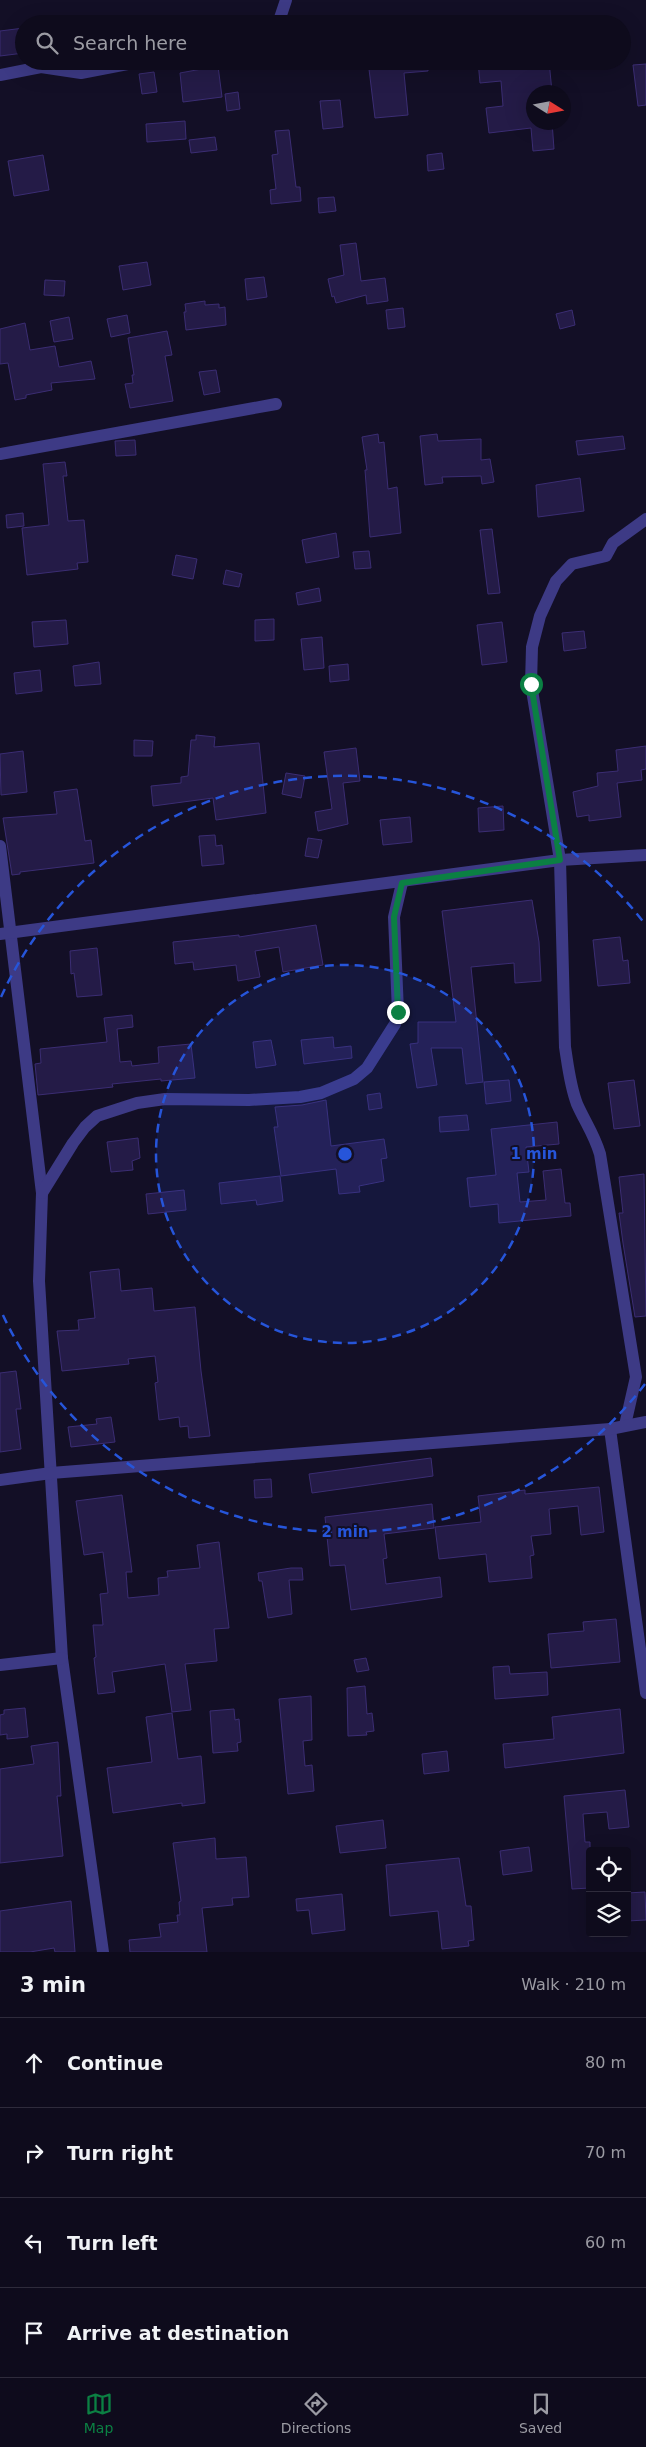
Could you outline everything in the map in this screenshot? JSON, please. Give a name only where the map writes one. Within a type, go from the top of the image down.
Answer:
[{"type":"street","points":[[281,15],[286,0]]},
{"type":"street","points":[[0,75],[26,70]]},
{"type":"street","points":[[61,70],[81,73],[96,70]]},
{"type":"street","points":[[0,454],[276,404]]},
{"type":"street","points":[[625,1425],[636,1377],[600,1154],[592,1130],[577,1104],[569,1076],[565,1047],[560,860],[531,684],[532,647],[540,616],[556,581],[572,564],[606,556],[613,543],[646,519]]},
{"type":"street","points":[[0,846],[5,933],[42,1193],[39,1281],[62,1658],[103,1952]]},
{"type":"street","points":[[5,933],[402,883],[560,860],[646,855]]},
{"type":"street","points":[[42,1193],[73,1143],[85,1127],[97,1116],[137,1103],[165,1099],[213,1101],[300,1097],[321,1093],[354,1079],[367,1068],[395,1024],[398,1012],[394,917],[402,883]]},
{"type":"street","points":[[0,1480],[51,1473],[610,1430],[625,1425],[646,1422]]},
{"type":"street","points":[[610,1430],[646,1693]]},
{"type":"street","points":[[0,1665],[62,1658]]},
{"type":"building","points":[[15,29],[15,54],[0,56],[0,31]]},
{"type":"building","points":[[646,64],[646,105],[638,106],[633,65]]},
{"type":"building","points":[[196,70],[219,70],[222,97],[183,102],[180,73]]},
{"type":"building","points":[[369,70],[428,70],[404,73],[408,115],[375,118]]},
{"type":"building","points":[[479,70],[550,70],[551,85],[526,85],[526,129],[489,133],[486,108],[503,106],[501,81],[480,83]]},
{"type":"building","points":[[154,72],[157,92],[142,94],[139,74]]},
{"type":"building","points":[[238,92],[240,109],[227,111],[225,94]]},
{"type":"building","points":[[340,100],[343,127],[323,129],[320,101]]},
{"type":"building","points":[[185,121],[186,139],[147,142],[146,124]]},
{"type":"building","points":[[289,130],[296,187],[300,187],[301,201],[271,204],[270,190],[276,189],[272,155],[278,154],[275,131]]},
{"type":"building","points":[[531,130],[553,130],[554,149],[533,151]]},
{"type":"building","points":[[215,137],[217,150],[191,153],[189,140]]},
{"type":"building","points":[[442,153],[444,169],[428,171],[427,155]]},
{"type":"building","points":[[43,155],[49,190],[14,196],[8,161]]},
{"type":"building","points":[[334,197],[336,211],[319,213],[318,198]]},
{"type":"building","points":[[356,243],[361,281],[385,278],[388,301],[367,304],[366,295],[336,303],[334,296],[332,297],[328,279],[344,275],[340,245]]},
{"type":"building","points":[[147,262],[151,285],[123,290],[119,266]]},
{"type":"building","points":[[264,277],[267,297],[247,300],[245,279]]},
{"type":"building","points":[[45,280],[65,281],[64,296],[44,295]]},
{"type":"building","points":[[205,301],[205,305],[219,304],[219,308],[225,307],[226,325],[186,330],[185,304]]},
{"type":"building","points":[[403,308],[405,327],[388,329],[386,310]]},
{"type":"building","points":[[572,310],[575,325],[560,329],[556,314]]},
{"type":"building","points":[[127,315],[130,333],[111,337],[107,319]]},
{"type":"building","points":[[69,317],[73,339],[54,342],[50,321]]},
{"type":"building","points":[[25,323],[30,350],[55,346],[59,367],[91,361],[95,379],[51,383],[52,390],[26,395],[26,398],[15,400],[8,363],[0,364],[0,329]]},
{"type":"building","points":[[167,331],[172,355],[165,356],[173,401],[130,408],[125,384],[133,383],[132,375],[134,375],[128,338]]},
{"type":"building","points":[[216,370],[220,392],[204,395],[199,372]]},
{"type":"building","points":[[378,434],[379,443],[384,442],[388,489],[397,487],[401,533],[370,537],[365,470],[367,470],[362,437]]},
{"type":"building","points":[[437,434],[438,441],[481,439],[481,460],[490,459],[494,482],[482,484],[481,476],[442,477],[443,483],[425,485],[420,436]]},
{"type":"building","points":[[623,436],[625,449],[578,455],[576,441]]},
{"type":"building","points":[[135,440],[136,455],[116,456],[115,441]]},
{"type":"building","points":[[65,462],[67,476],[63,476],[68,521],[84,520],[88,562],[77,563],[78,569],[27,575],[22,528],[49,525],[43,464]]},
{"type":"building","points":[[580,478],[584,511],[538,517],[536,485]]},
{"type":"building","points":[[23,513],[24,526],[7,528],[6,515]]},
{"type":"building","points":[[492,529],[500,593],[488,594],[480,530]]},
{"type":"building","points":[[336,533],[339,557],[306,563],[302,540]]},
{"type":"building","points":[[369,551],[371,568],[355,569],[353,552]]},
{"type":"building","points":[[176,555],[197,559],[193,579],[172,575]]},
{"type":"building","points":[[226,570],[242,574],[239,587],[223,584]]},
{"type":"building","points":[[319,588],[321,601],[298,605],[296,593]]},
{"type":"building","points":[[274,619],[274,640],[255,641],[255,620]]},
{"type":"building","points":[[66,620],[68,644],[34,647],[32,622]]},
{"type":"building","points":[[502,622],[507,662],[482,665],[477,625]]},
{"type":"building","points":[[584,631],[586,648],[564,651],[562,633]]},
{"type":"building","points":[[322,637],[324,668],[304,670],[301,639]]},
{"type":"building","points":[[99,662],[101,684],[75,686],[73,666]]},
{"type":"building","points":[[348,664],[349,680],[330,682],[329,666]]},
{"type":"building","points":[[40,670],[42,691],[16,694],[14,673]]},
{"type":"building","points":[[196,735],[215,737],[214,747],[259,743],[266,813],[216,820],[213,798],[153,806],[151,786],[181,783],[181,777],[188,776],[191,740],[196,740]]},
{"type":"building","points":[[134,740],[153,741],[152,756],[134,756]]},
{"type":"building","points":[[646,746],[646,769],[641,770],[642,780],[617,783],[621,817],[589,821],[589,815],[577,817],[573,792],[598,786],[597,773],[618,771],[616,750]]},
{"type":"building","points":[[356,748],[360,781],[343,783],[348,824],[318,831],[315,812],[332,809],[324,752]]},
{"type":"building","points":[[23,751],[27,792],[1,795],[0,754]]},
{"type":"building","points":[[286,773],[305,776],[301,798],[282,794]]},
{"type":"building","points":[[77,789],[85,841],[91,840],[94,863],[20,872],[20,874],[12,875],[3,818],[57,814],[54,792]]},
{"type":"building","points":[[503,806],[504,830],[479,832],[478,808]]},
{"type":"building","points":[[410,817],[412,842],[383,845],[380,820]]},
{"type":"building","points":[[215,835],[216,846],[222,845],[224,864],[202,866],[199,836]]},
{"type":"building","points":[[308,838],[322,840],[318,858],[305,856]]},
{"type":"building","points":[[532,900],[539,942],[541,981],[515,983],[514,963],[471,967],[483,1082],[466,1084],[462,1048],[431,1048],[437,1085],[417,1088],[410,1044],[418,1043],[418,1022],[456,1022],[442,911]]},
{"type":"building","points":[[316,925],[323,965],[283,972],[279,947],[255,951],[260,977],[238,981],[236,965],[194,970],[193,962],[175,964],[173,942],[239,935],[239,937]]},
{"type":"building","points":[[620,937],[623,961],[628,960],[630,983],[598,986],[593,940]]},
{"type":"building","points":[[97,948],[102,995],[77,997],[74,973],[71,974],[70,951]]},
{"type":"building","points":[[132,1015],[133,1027],[117,1029],[120,1062],[131,1061],[132,1066],[159,1063],[158,1047],[191,1044],[195,1078],[112,1084],[113,1087],[38,1095],[35,1064],[41,1063],[40,1049],[107,1042],[104,1018]]},
{"type":"building","points":[[333,1037],[334,1048],[351,1046],[352,1058],[304,1064],[301,1040]]},
{"type":"building","points":[[271,1040],[276,1065],[256,1068],[253,1042]]},
{"type":"building","points":[[509,1080],[511,1101],[486,1104],[484,1082]]},
{"type":"building","points":[[634,1080],[640,1126],[614,1129],[608,1083]]},
{"type":"building","points":[[380,1093],[382,1108],[369,1110],[367,1095]]},
{"type":"building","points":[[326,1100],[331,1146],[384,1139],[387,1158],[381,1159],[384,1181],[359,1186],[360,1192],[339,1194],[336,1169],[281,1176],[274,1127],[278,1127],[275,1107],[302,1105]]},
{"type":"building","points":[[467,1115],[469,1130],[440,1132],[439,1117]]},
{"type":"building","points":[[557,1122],[559,1144],[526,1147],[529,1172],[517,1173],[520,1202],[546,1200],[543,1171],[561,1169],[565,1203],[570,1203],[571,1216],[499,1223],[498,1204],[470,1207],[467,1178],[496,1175],[491,1129]]},
{"type":"building","points":[[138,1138],[140,1158],[132,1161],[133,1170],[111,1172],[107,1142]]},
{"type":"building","points":[[644,1174],[646,1316],[635,1317],[619,1213],[623,1213],[619,1177]]},
{"type":"building","points":[[280,1176],[283,1201],[257,1205],[256,1200],[221,1204],[219,1183]]},
{"type":"building","points":[[184,1190],[186,1210],[148,1214],[146,1194]]},
{"type":"building","points":[[119,1269],[121,1291],[152,1288],[154,1311],[195,1307],[210,1436],[189,1438],[188,1426],[180,1427],[179,1417],[159,1420],[155,1383],[158,1382],[155,1356],[128,1359],[129,1364],[62,1371],[57,1331],[79,1330],[78,1320],[95,1318],[90,1272]]},
{"type":"building","points":[[16,1371],[21,1409],[16,1409],[21,1449],[0,1452],[0,1373]]},
{"type":"building","points":[[111,1417],[115,1442],[71,1447],[68,1427],[97,1424],[96,1419]]},
{"type":"building","points":[[431,1458],[433,1476],[312,1493],[309,1474]]},
{"type":"building","points":[[271,1479],[272,1497],[255,1498],[254,1480]]},
{"type":"building","points":[[599,1487],[604,1532],[581,1535],[578,1506],[549,1509],[551,1534],[531,1536],[534,1555],[530,1556],[532,1578],[489,1582],[486,1554],[439,1559],[435,1527],[481,1522],[478,1496],[525,1490],[525,1494]]},
{"type":"building","points":[[122,1495],[132,1572],[126,1572],[128,1598],[159,1595],[158,1578],[168,1577],[167,1571],[200,1568],[197,1545],[219,1542],[229,1628],[214,1629],[217,1661],[185,1664],[191,1710],[172,1712],[165,1664],[112,1672],[115,1692],[98,1694],[93,1625],[103,1625],[100,1594],[108,1593],[103,1552],[84,1555],[76,1501]]},
{"type":"building","points":[[432,1504],[434,1528],[384,1534],[387,1558],[383,1559],[386,1584],[440,1577],[442,1597],[351,1610],[345,1565],[330,1566],[325,1517]]},
{"type":"building","points":[[302,1568],[303,1580],[289,1580],[292,1614],[268,1618],[262,1581],[259,1581],[258,1573]]},
{"type":"building","points":[[616,1619],[620,1662],[551,1668],[548,1634],[584,1631],[583,1622]]},
{"type":"building","points":[[366,1658],[369,1670],[357,1672],[354,1660]]},
{"type":"building","points":[[509,1666],[510,1674],[547,1672],[548,1695],[495,1699],[493,1667]]},
{"type":"building","points":[[365,1686],[367,1714],[372,1713],[374,1731],[366,1732],[367,1735],[348,1736],[347,1688]]},
{"type":"building","points":[[311,1696],[312,1740],[303,1741],[305,1766],[312,1765],[314,1791],[288,1794],[279,1699]]},
{"type":"building","points":[[25,1708],[28,1737],[7,1739],[7,1734],[0,1735],[0,1715],[4,1714],[4,1710]]},
{"type":"building","points":[[234,1709],[235,1720],[239,1719],[241,1742],[237,1743],[238,1751],[213,1753],[210,1711]]},
{"type":"building","points":[[620,1709],[624,1753],[505,1768],[503,1744],[554,1739],[552,1717]]},
{"type":"building","points":[[172,1713],[178,1759],[201,1756],[205,1803],[182,1806],[182,1803],[113,1813],[107,1768],[152,1762],[146,1717]]},
{"type":"building","points":[[58,1742],[61,1796],[57,1796],[63,1856],[0,1863],[0,1769],[34,1764],[31,1746]]},
{"type":"building","points":[[447,1751],[449,1771],[424,1774],[422,1754]]},
{"type":"building","points":[[625,1790],[629,1827],[609,1829],[607,1812],[583,1814],[585,1842],[590,1842],[590,1847],[586,1847],[586,1888],[572,1889],[564,1796]]},
{"type":"building","points":[[383,1820],[386,1848],[340,1853],[336,1826]]},
{"type":"building","points":[[215,1838],[216,1859],[246,1857],[249,1897],[232,1898],[233,1905],[202,1908],[207,1952],[130,1952],[129,1940],[161,1937],[159,1924],[178,1922],[177,1915],[180,1915],[179,1902],[181,1901],[173,1843]]},
{"type":"building","points":[[529,1847],[532,1871],[503,1875],[500,1851]]},
{"type":"building","points":[[459,1858],[466,1906],[471,1906],[474,1940],[468,1941],[469,1946],[442,1949],[438,1911],[390,1916],[386,1865]]},
{"type":"building","points":[[645,1892],[646,1920],[631,1921],[631,1893]]},
{"type":"building","points":[[342,1894],[345,1930],[312,1934],[309,1910],[297,1911],[296,1899]]},
{"type":"building","points":[[71,1901],[75,1952],[55,1952],[54,1948],[30,1952],[0,1952],[0,1911]]},
{"type":"route","points":[[398,1012],[394,917],[402,883],[560,860],[531,684]]}]
